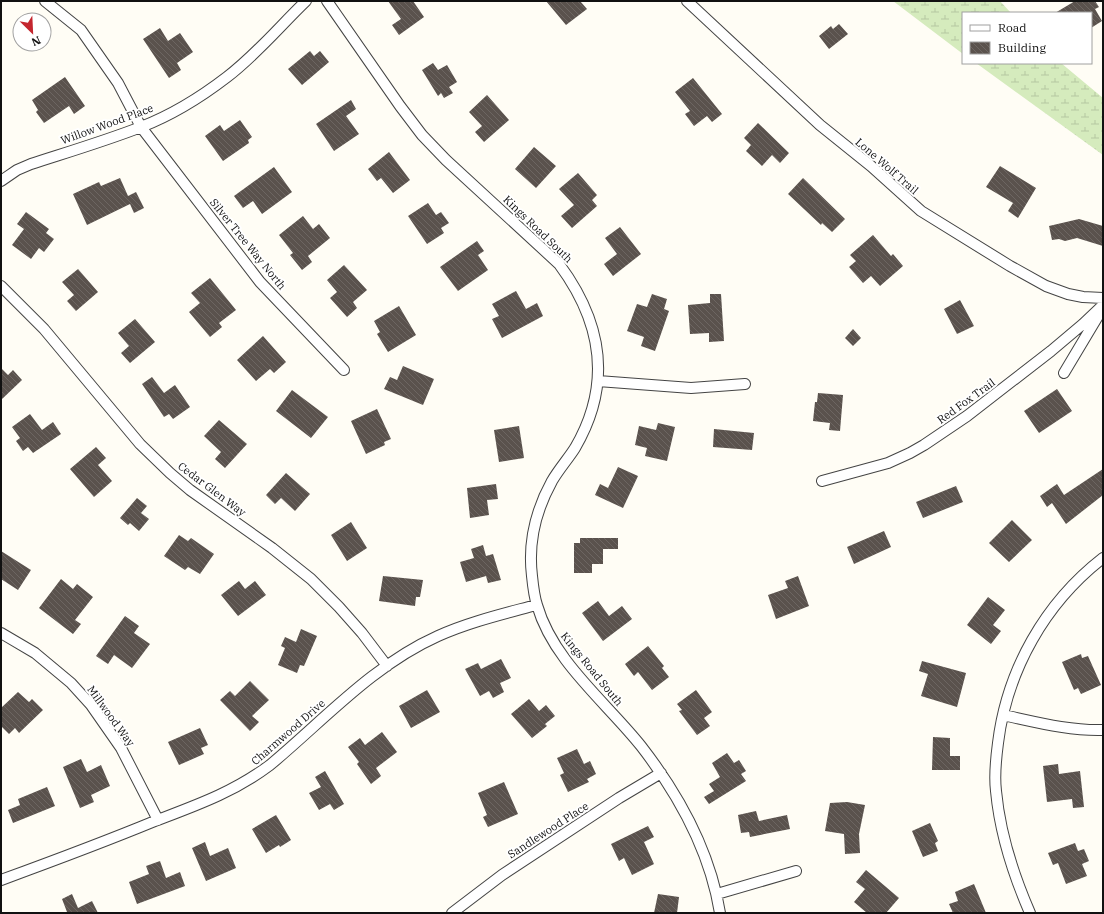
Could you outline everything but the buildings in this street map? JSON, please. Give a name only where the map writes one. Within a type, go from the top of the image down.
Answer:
[{"type":"street","name":"Silver Tree Way North","points":[[45,1],[81,30],[118,83],[141,127],[260,282],[344,370]]},
{"type":"street","name":"Willow Wood Place","points":[[1,181],[17,170],[31,164],[141,127],[173,112],[199,97],[247,60],[306,1]]},
{"type":"street","name":"Kings Road South","points":[[327,1],[422,135],[446,160],[543,248],[570,279],[581,297],[590,318],[596,341],[598,381],[593,409],[586,427],[574,449],[552,480],[540,506],[536,519],[531,557],[536,605],[546,629],[559,650],[579,676],[640,745],[683,808],[708,862],[717,894],[720,913]]},
{"type":"street","name":"Lone Wolf Trail","points":[[687,1],[820,125],[871,166],[921,211],[1010,266],[1046,286],[1083,298],[1103,298]]},
{"type":"street","name":"Cedar Glen Way","points":[[1,286],[44,329],[140,444],[190,490],[272,548],[311,579],[344,612],[387,666]]},
{"type":"street","name":"Red Fox Trail","points":[[822,481],[888,463],[924,445],[967,416],[1051,351],[1103,305]]},
{"type":"street","points":[[1064,373],[1103,309]]},
{"type":"street","points":[[598,381],[686,388],[745,384]]},
{"type":"street","points":[[1030,913],[1017,883],[1006,848],[999,813],[996,790],[996,772],[997,748],[1003,715],[1018,667],[1044,620],[1073,584],[1103,558]]},
{"type":"street","name":"Charmwood Drive","points":[[1,880],[68,856],[196,806],[229,791],[254,777],[286,752],[362,685],[387,666],[437,636],[463,626],[536,605]]},
{"type":"street","name":"Millwood Way","points":[[1,633],[35,653],[71,683],[91,705],[121,748],[158,820]]},
{"type":"street","points":[[1003,715],[1049,725],[1103,730]]},
{"type":"street","name":"Sandlewood Place","points":[[452,913],[502,875],[660,773]]},
{"type":"street","points":[[717,894],[796,871]]},
{"type":"green space","points":[[893,1],[1000,1],[1010,12],[962,12],[962,53]]},
{"type":"green space","points":[[977,64],[1062,64],[1103,98],[1103,155]]}]
